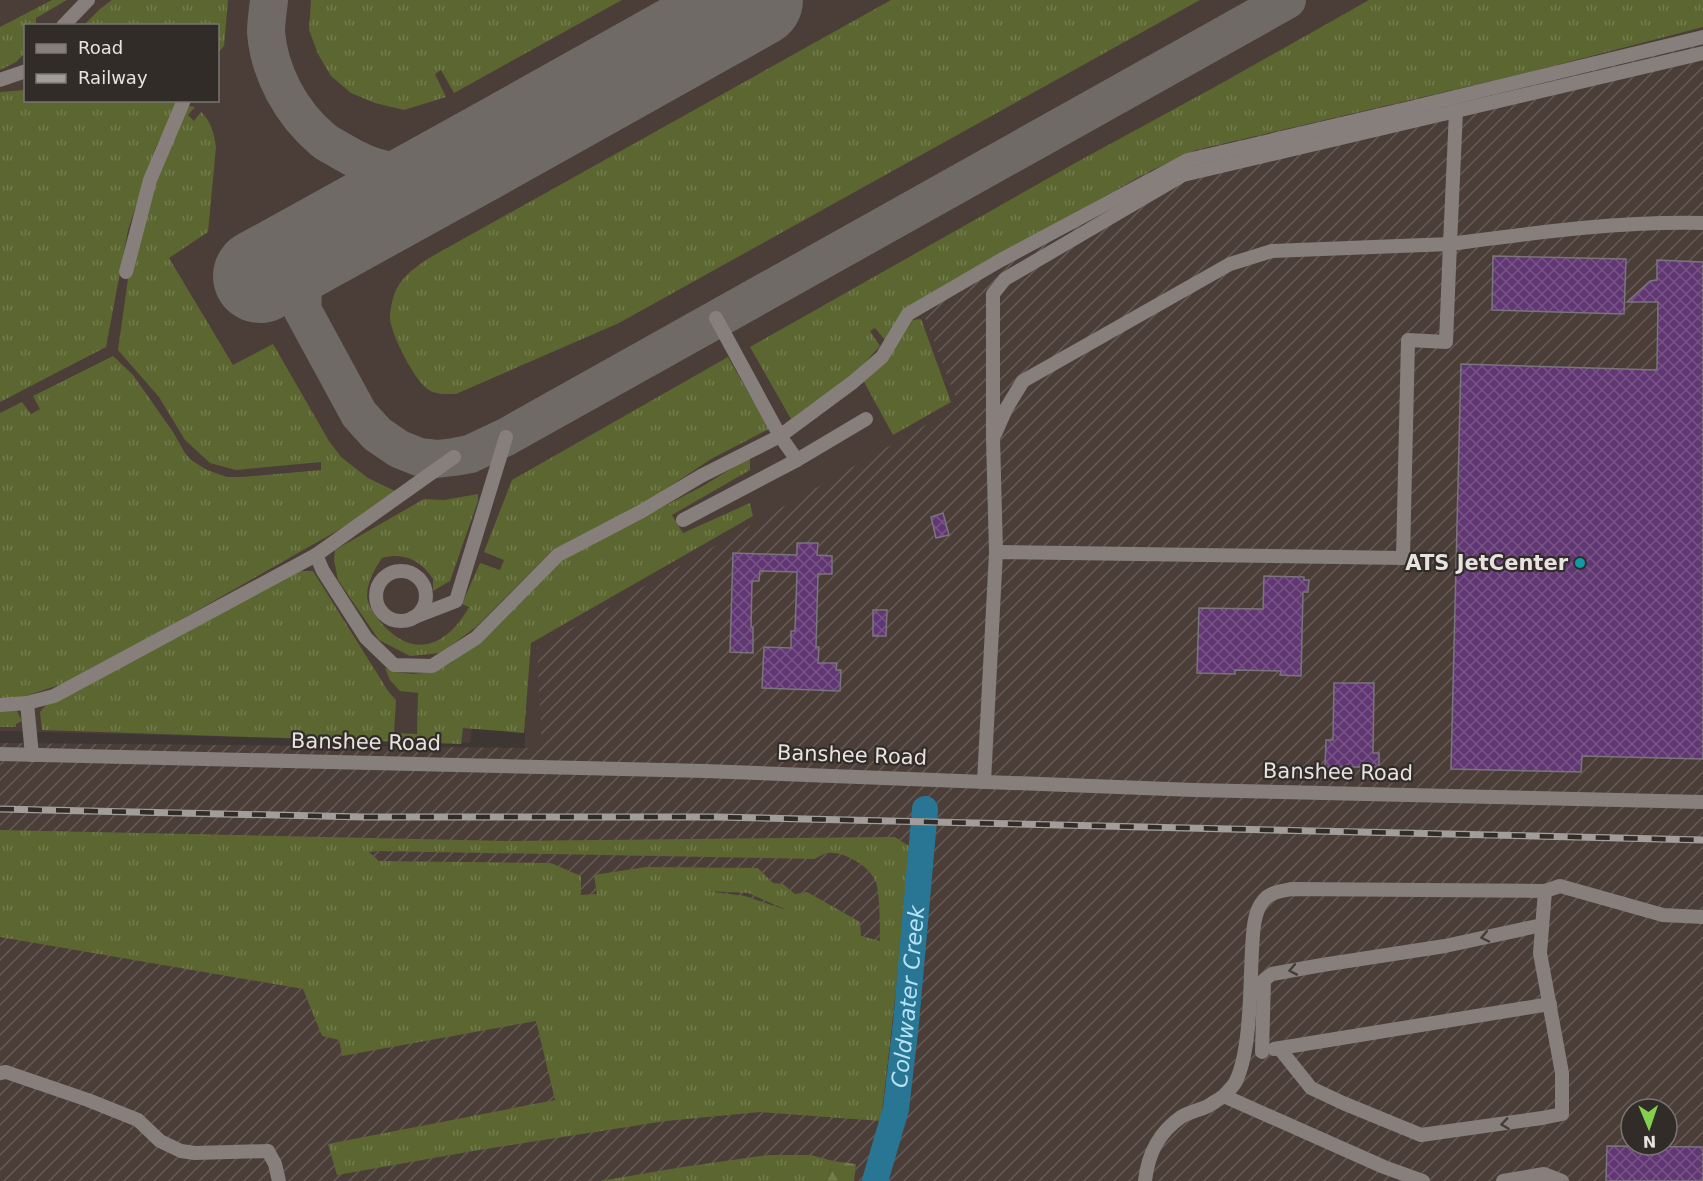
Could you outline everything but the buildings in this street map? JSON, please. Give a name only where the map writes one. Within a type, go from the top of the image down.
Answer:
[{"type":"street","points":[[65,24],[88,0]]},
{"type":"street","points":[[316,555],[323,572],[366,638],[394,665],[432,666],[476,638],[558,555],[642,511],[701,476],[780,436],[853,382],[882,357],[908,314],[1001,260],[1188,160],[1703,37]]},
{"type":"street","points":[[984,782],[996,552],[993,294],[1005,279],[1183,176],[1703,53]]},
{"type":"street","points":[[0,80],[24,72]]},
{"type":"street","points":[[126,272],[150,180],[183,102]]},
{"type":"street","points":[[996,552],[1403,558],[1408,340],[1446,342],[1456,111]]},
{"type":"street","points":[[993,438],[1006,409],[1023,381],[1230,264],[1272,252],[1450,244],[1559,230],[1703,223]]},
{"type":"street","points":[[716,318],[780,436],[797,460]]},
{"type":"street","points":[[683,520],[797,460],[866,419]]},
{"type":"street","points":[[412,618],[456,601],[506,436]]},
{"type":"street","points":[[0,705],[27,703],[54,696],[316,555],[454,457]]},
{"type":"street","points":[[27,703],[32,755]]},
{"type":"street","name":"Banshee Road","points":[[0,754],[717,771],[1194,790],[1703,802]]},
{"type":"street","points":[[1145,1181],[1147,1164],[1153,1147],[1162,1133],[1183,1116],[1208,1106],[1224,1096],[1235,1083],[1242,1065],[1247,1032],[1256,916],[1262,902],[1276,891],[1292,889],[1545,891],[1560,886],[1663,915],[1703,917]]},
{"type":"street","points":[[1279,1048],[1311,1088],[1421,1135],[1542,1119],[1562,1114],[1562,1073],[1540,953],[1545,891]]},
{"type":"street","points":[[1262,1052],[1264,980],[1272,974],[1445,946],[1542,925]]},
{"type":"street","points":[[1243,1057],[1279,1048],[1550,1004]]},
{"type":"street","points":[[0,1073],[6,1072],[79,1096],[138,1120],[160,1141],[181,1151],[195,1153],[268,1151],[275,1164],[279,1181]]},
{"type":"street","points":[[1224,1096],[1407,1178],[1423,1181]]},
{"type":"street","points":[[1503,1181],[1544,1174],[1562,1181]]},
{"type":"shaded area","points":[[0,0],[1703,0],[1703,815],[524,784],[525,730],[472,728],[470,743],[0,731]]},
{"type":"shaded area","points":[[1703,39],[1703,1181],[0,1181],[0,743],[542,748],[537,648],[959,406],[923,313],[1207,126]]},
{"type":"green space","points":[[52,0],[67,0],[36,18],[36,24],[24,24],[24,54],[16,62],[0,70],[0,27]]},
{"type":"green space","points":[[112,0],[228,0],[224,46],[219,52],[219,24],[85,24]]},
{"type":"green space","points":[[311,0],[622,0],[454,93],[441,70],[435,74],[446,97],[404,110],[375,103],[351,93],[331,76],[318,54],[309,30]]},
{"type":"green space","points":[[891,0],[1200,0],[619,323],[456,394],[432,392],[423,385],[399,345],[390,317],[396,290],[402,280],[415,268],[429,258]]},
{"type":"green space","points":[[1369,0],[1703,0],[1703,27],[1526,73],[1196,150],[1148,172],[905,309],[885,340],[875,328],[870,331],[880,346],[858,370],[791,419],[750,347]]},
{"type":"green space","points":[[24,90],[24,102],[178,102],[155,149],[128,230],[106,347],[0,402],[0,92]]},
{"type":"green space","points":[[189,106],[195,107],[188,115],[194,121],[201,112],[210,123],[216,147],[208,232],[169,258],[233,365],[273,344],[329,441],[341,457],[368,478],[397,492],[395,498],[68,682],[20,698],[0,698],[0,413],[22,402],[31,414],[40,409],[33,396],[113,356],[133,375],[185,453],[191,460],[207,470],[227,477],[243,477],[321,470],[321,462],[236,470],[210,463],[185,440],[159,397],[118,350],[128,279],[145,211],[173,134]]},
{"type":"green space","points":[[921,319],[951,402],[893,435],[863,380],[887,361],[913,320]]},
{"type":"green space","points":[[728,357],[769,429],[711,459],[648,501],[552,551],[476,627],[441,653],[410,656],[379,640],[338,580],[334,560],[335,550],[424,499],[444,500],[478,494],[478,501],[450,581],[433,591],[433,579],[417,562],[404,557],[390,556],[382,558],[368,586],[367,597],[371,608],[383,625],[395,636],[419,645],[441,639],[461,620],[469,607],[462,604],[480,563],[500,570],[504,560],[484,552],[512,480]]},
{"type":"green space","points":[[750,457],[750,470],[672,515],[683,533],[750,503],[753,516],[531,643],[524,733],[463,728],[461,744],[42,730],[40,712],[47,704],[300,571],[313,571],[388,691],[396,700],[394,733],[417,734],[418,693],[400,691],[390,680],[385,668],[395,672],[413,674],[433,672],[449,664],[476,645],[563,559],[703,486]]},
{"type":"green space","points":[[0,709],[16,709],[22,721],[16,724],[16,727],[0,727]]},
{"type":"green space","points":[[0,830],[508,841],[895,837],[912,848],[881,1121],[760,1112],[666,1121],[337,1175],[328,1144],[555,1100],[536,1021],[342,1056],[339,1040],[322,1036],[303,989],[0,937]],"holes":[[[369,852],[815,859],[825,853],[840,854],[861,864],[875,880],[879,900],[880,941],[861,936],[860,922],[807,892],[795,894],[783,884],[773,883],[758,868],[646,867],[594,875],[597,894],[581,895],[581,876],[551,863],[379,861]],[[706,891],[748,893],[789,911],[745,896]]]},
{"type":"green space","points":[[768,1155],[811,1155],[833,1161],[826,1181],[600,1181],[683,1167]]},
{"type":"green space","points":[[833,1161],[856,1164],[854,1181],[826,1181]]},
{"type":"waterway","name":"Coldwater Creek","points":[[875,1181],[896,1109],[925,809]]},
{"type":"taxiway","points":[[269,0],[266,32],[277,77],[291,104],[311,129],[326,142],[369,165],[399,171],[435,168],[481,154]]},
{"type":"taxiway","points":[[326,239],[307,273],[303,291],[303,311],[359,414],[377,434],[399,449],[419,457],[437,459],[470,454],[506,437],[1287,0]]},
{"type":"runway","points":[[260,276],[756,0]]},
{"type":"railway","points":[[0,809],[364,817],[717,817],[1703,840]]},
{"type":"place","name":"ATS JetCenter","points":[[1580,563]]}]
